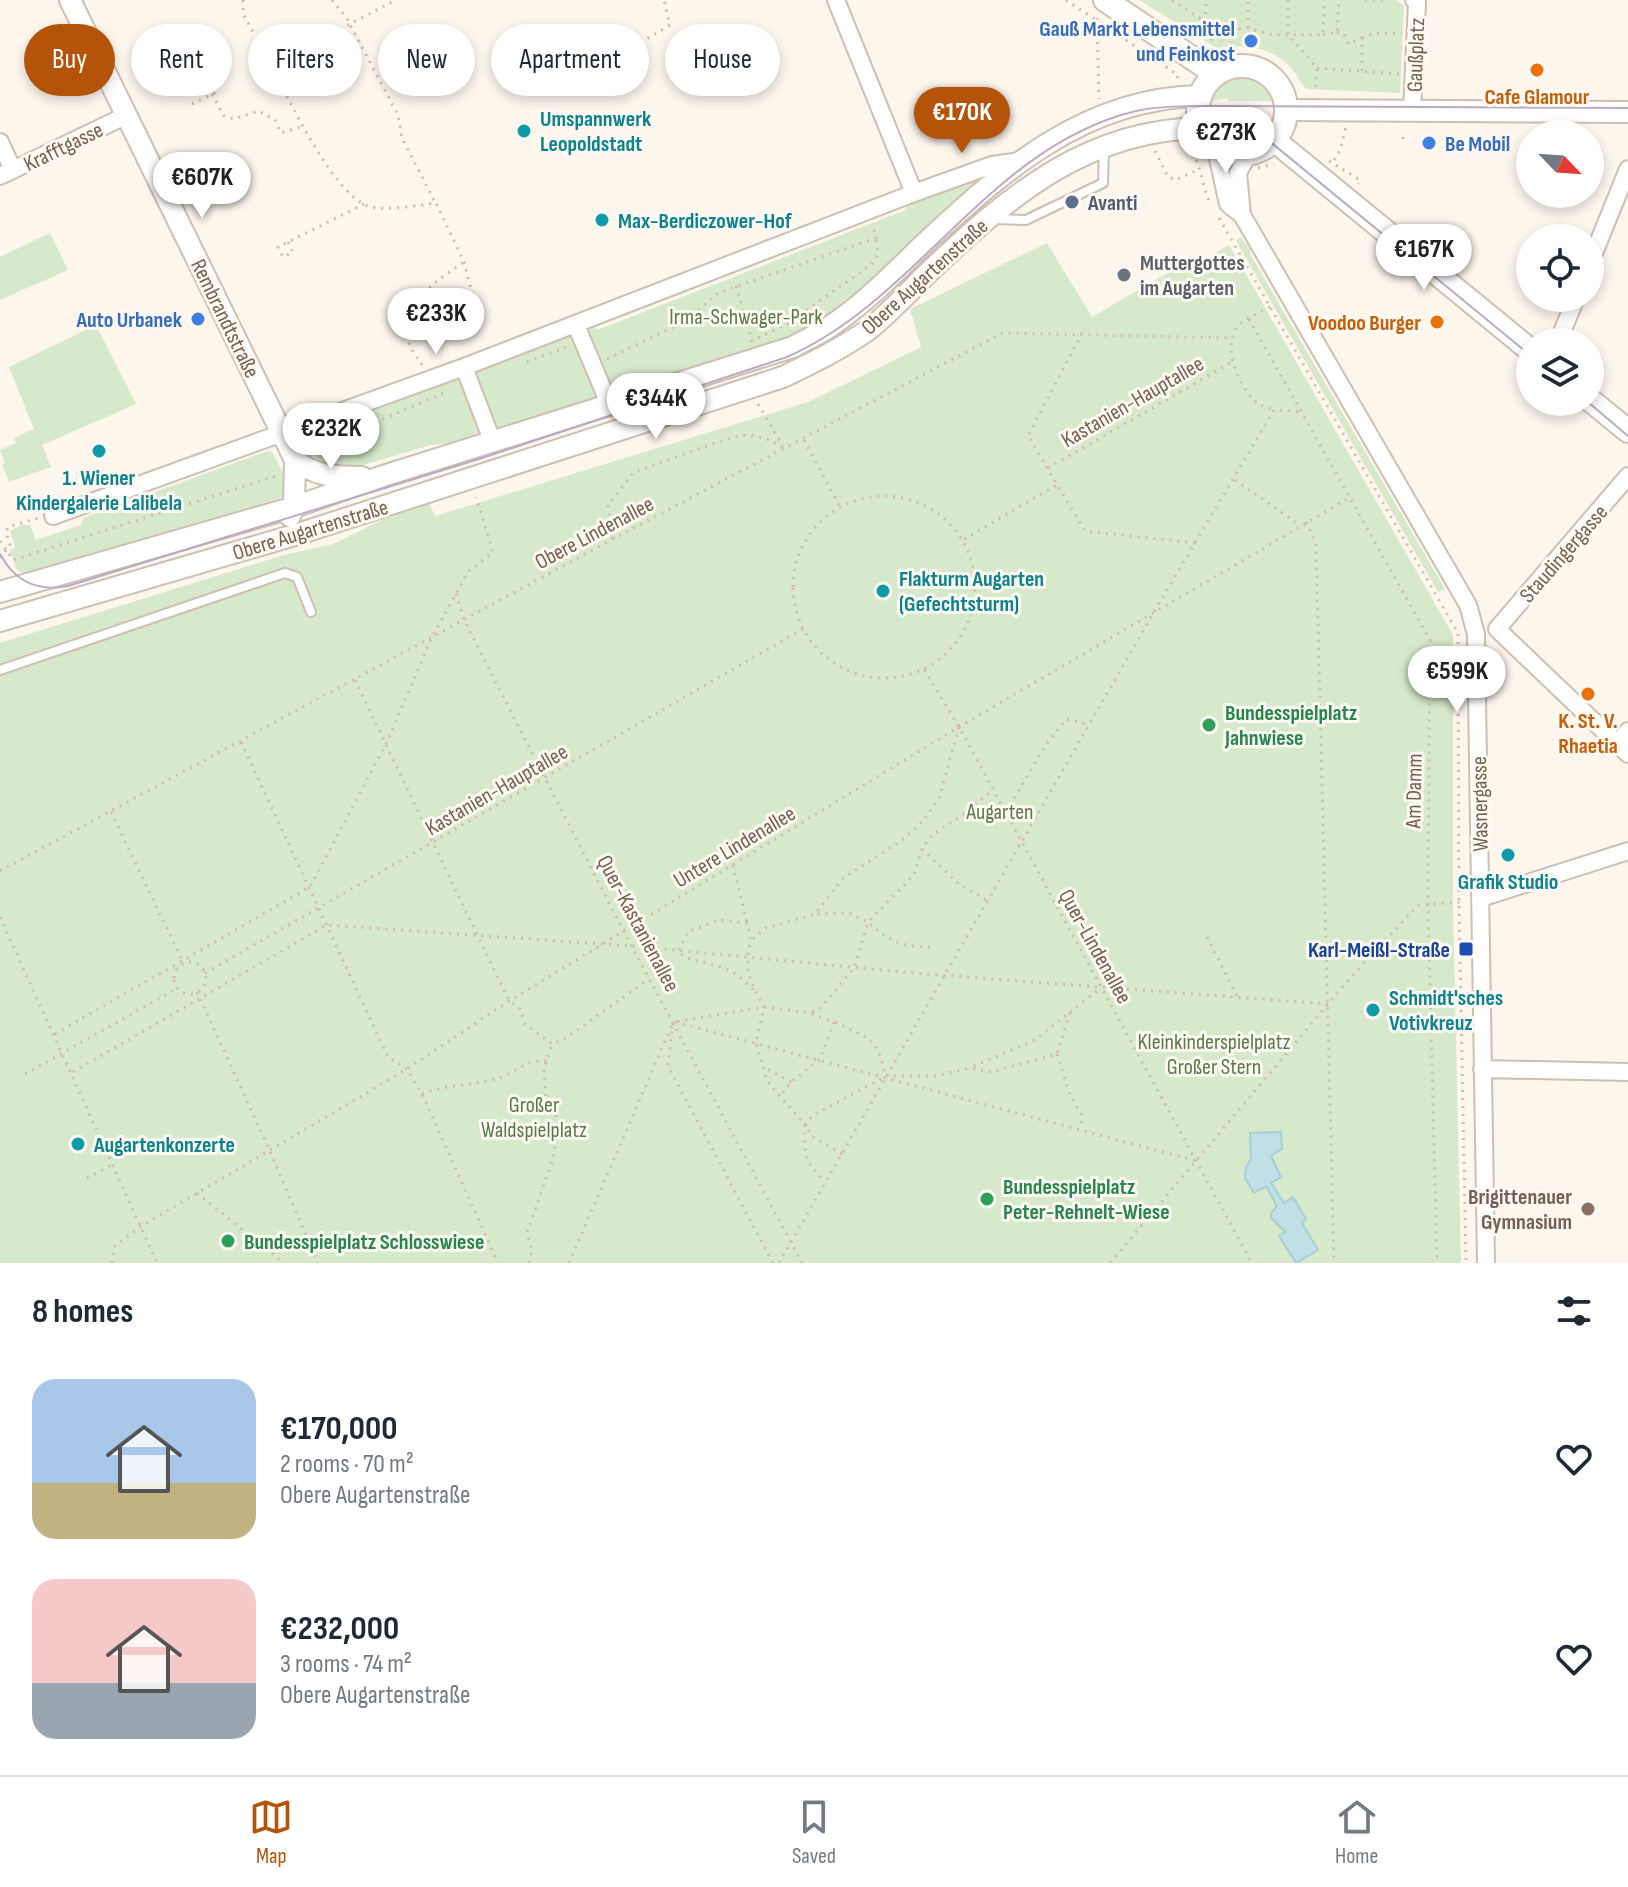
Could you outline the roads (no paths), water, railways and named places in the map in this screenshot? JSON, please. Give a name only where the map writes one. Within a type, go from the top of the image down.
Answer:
[{"type":"main road","points":[[1104,5],[1216,74]]},
{"type":"main road","points":[[1240,66],[1265,72],[1282,91],[1286,110],[1281,129],[1274,140],[1260,150],[1231,153],[1208,137],[1198,113],[1200,96],[1204,86],[1216,74],[1240,66]]},
{"type":"main road","points":[[1274,140],[1516,339]]},
{"type":"main road","points":[[1604,411],[1628,431]]},
{"type":"street","name":"Rembrandtstraße","points":[[70,0],[295,460],[294,507]]},
{"type":"street","points":[[836,0],[914,193]]},
{"type":"street","name":"Gaußplatz","points":[[1412,111],[1419,1]]},
{"type":"street","name":"Obere Augartenstraße","points":[[1,590],[294,507],[793,347],[834,325],[1020,161],[1065,133],[1133,104],[1200,96]]},
{"type":"street","points":[[1286,110],[1628,112]]},
{"type":"street","name":"Krafftgasse","points":[[7,173],[127,115]]},
{"type":"street","name":"Obere Augartenstraße","points":[[0,621],[259,546],[783,377],[827,356],[869,328],[988,219],[1045,176],[1105,144],[1146,132],[1208,137]]},
{"type":"street","name":"Wasnergasse","points":[[1208,137],[1228,204],[1242,215],[1468,605],[1476,634],[1486,1263]]},
{"type":"street","points":[[0,142],[7,173]]},
{"type":"street","name":"Wasnergasse","points":[[1242,215],[1238,173],[1249,153]]},
{"type":"street","name":"Obere Augartenstraße","points":[[53,516],[576,325],[914,193],[992,165],[1020,161]]},
{"type":"street","points":[[1604,228],[1628,169]]},
{"type":"street","points":[[576,325],[610,406]]},
{"type":"street","points":[[464,367],[493,443]]},
{"type":"street","points":[[295,460],[306,469],[332,478],[383,476]]},
{"type":"street","name":"Staudingergasse","points":[[1625,743],[1497,629],[1628,476]]},
{"type":"street","points":[[259,546],[286,526],[294,507]]},
{"type":"street","points":[[1,590],[36,610]]},
{"type":"street","points":[[1481,898],[1628,851]]},
{"type":"street","points":[[1482,1069],[1628,1072]]},
{"type":"lane","points":[[988,219],[1026,220],[1103,183],[1105,144]]},
{"type":"lane","points":[[0,670],[285,573],[297,577],[311,612]]},
{"type":"water","points":[[1281,1132],[1282,1149],[1271,1156],[1281,1177],[1271,1183],[1284,1203],[1293,1197],[1306,1219],[1302,1223],[1318,1250],[1296,1263],[1279,1236],[1285,1232],[1271,1218],[1277,1206],[1266,1186],[1254,1193],[1245,1178],[1251,1159],[1250,1133]]},
{"type":"tram line","points":[[0,554],[13,572],[28,583],[46,587],[68,586],[482,458],[787,357],[834,331],[877,299],[996,189],[1038,156],[1084,129],[1136,111],[1200,106],[1628,108]]},
{"type":"tram line","points":[[1197,114],[1233,122],[1268,140],[1516,344]]},
{"type":"tram line","points":[[1604,416],[1628,436]]},
{"type":"place","name":"Gauß Markt Lebensmittel und Feinkost","points":[[1251,41]]},
{"type":"place","name":"Cafe Glamour","points":[[1537,70]]},
{"type":"place","name":"Umspannwerk Leopoldstadt","points":[[524,131]]},
{"type":"place","name":"Be Mobil","points":[[1429,143]]},
{"type":"place","name":"Avanti","points":[[1072,202]]},
{"type":"place","name":"Max-Berdiczower-Hof","points":[[602,220]]},
{"type":"place","name":"Muttergottes im Augarten","points":[[1124,275]]},
{"type":"place","name":"Auto Urbanek","points":[[198,319]]},
{"type":"place","name":"Voodoo Burger","points":[[1437,322]]},
{"type":"place","name":"1. Wiener Kindergalerie Lalibela","points":[[99,451]]},
{"type":"place","name":"Flakturm Augarten (Gefechtsturm)","points":[[883,591]]},
{"type":"place","name":"K. St. V. Rhaetia","points":[[1588,694]]},
{"type":"place","name":"Bundesspielplatz Jahnwiese","points":[[1209,725]]},
{"type":"place","name":"Grafik Studio","points":[[1508,855]]},
{"type":"place","name":"Karl-Meißl-Straße","points":[[1466,949]]},
{"type":"place","name":"Schmidt'sches Votivkreuz","points":[[1373,1010]]},
{"type":"place","name":"Augartenkonzerte","points":[[78,1144]]},
{"type":"place","name":"Bundesspielplatz Peter-Rehnelt-Wiese","points":[[987,1199]]},
{"type":"place","name":"Brigittenauer Gymnasium","points":[[1588,1209]]},
{"type":"place","name":"Bundesspielplatz Schlosswiese","points":[[228,1241]]},
{"type":"park label","name":"Irma-Schwager-Park","points":[[746,316]]},
{"type":"park label","name":"Augarten","points":[[1000,811]]},
{"type":"park label","name":"Kleinkinderspielplatz Großer Stern","points":[[1214,1054]]},
{"type":"park label","name":"Großer Waldspielplatz","points":[[534,1116]]}]
